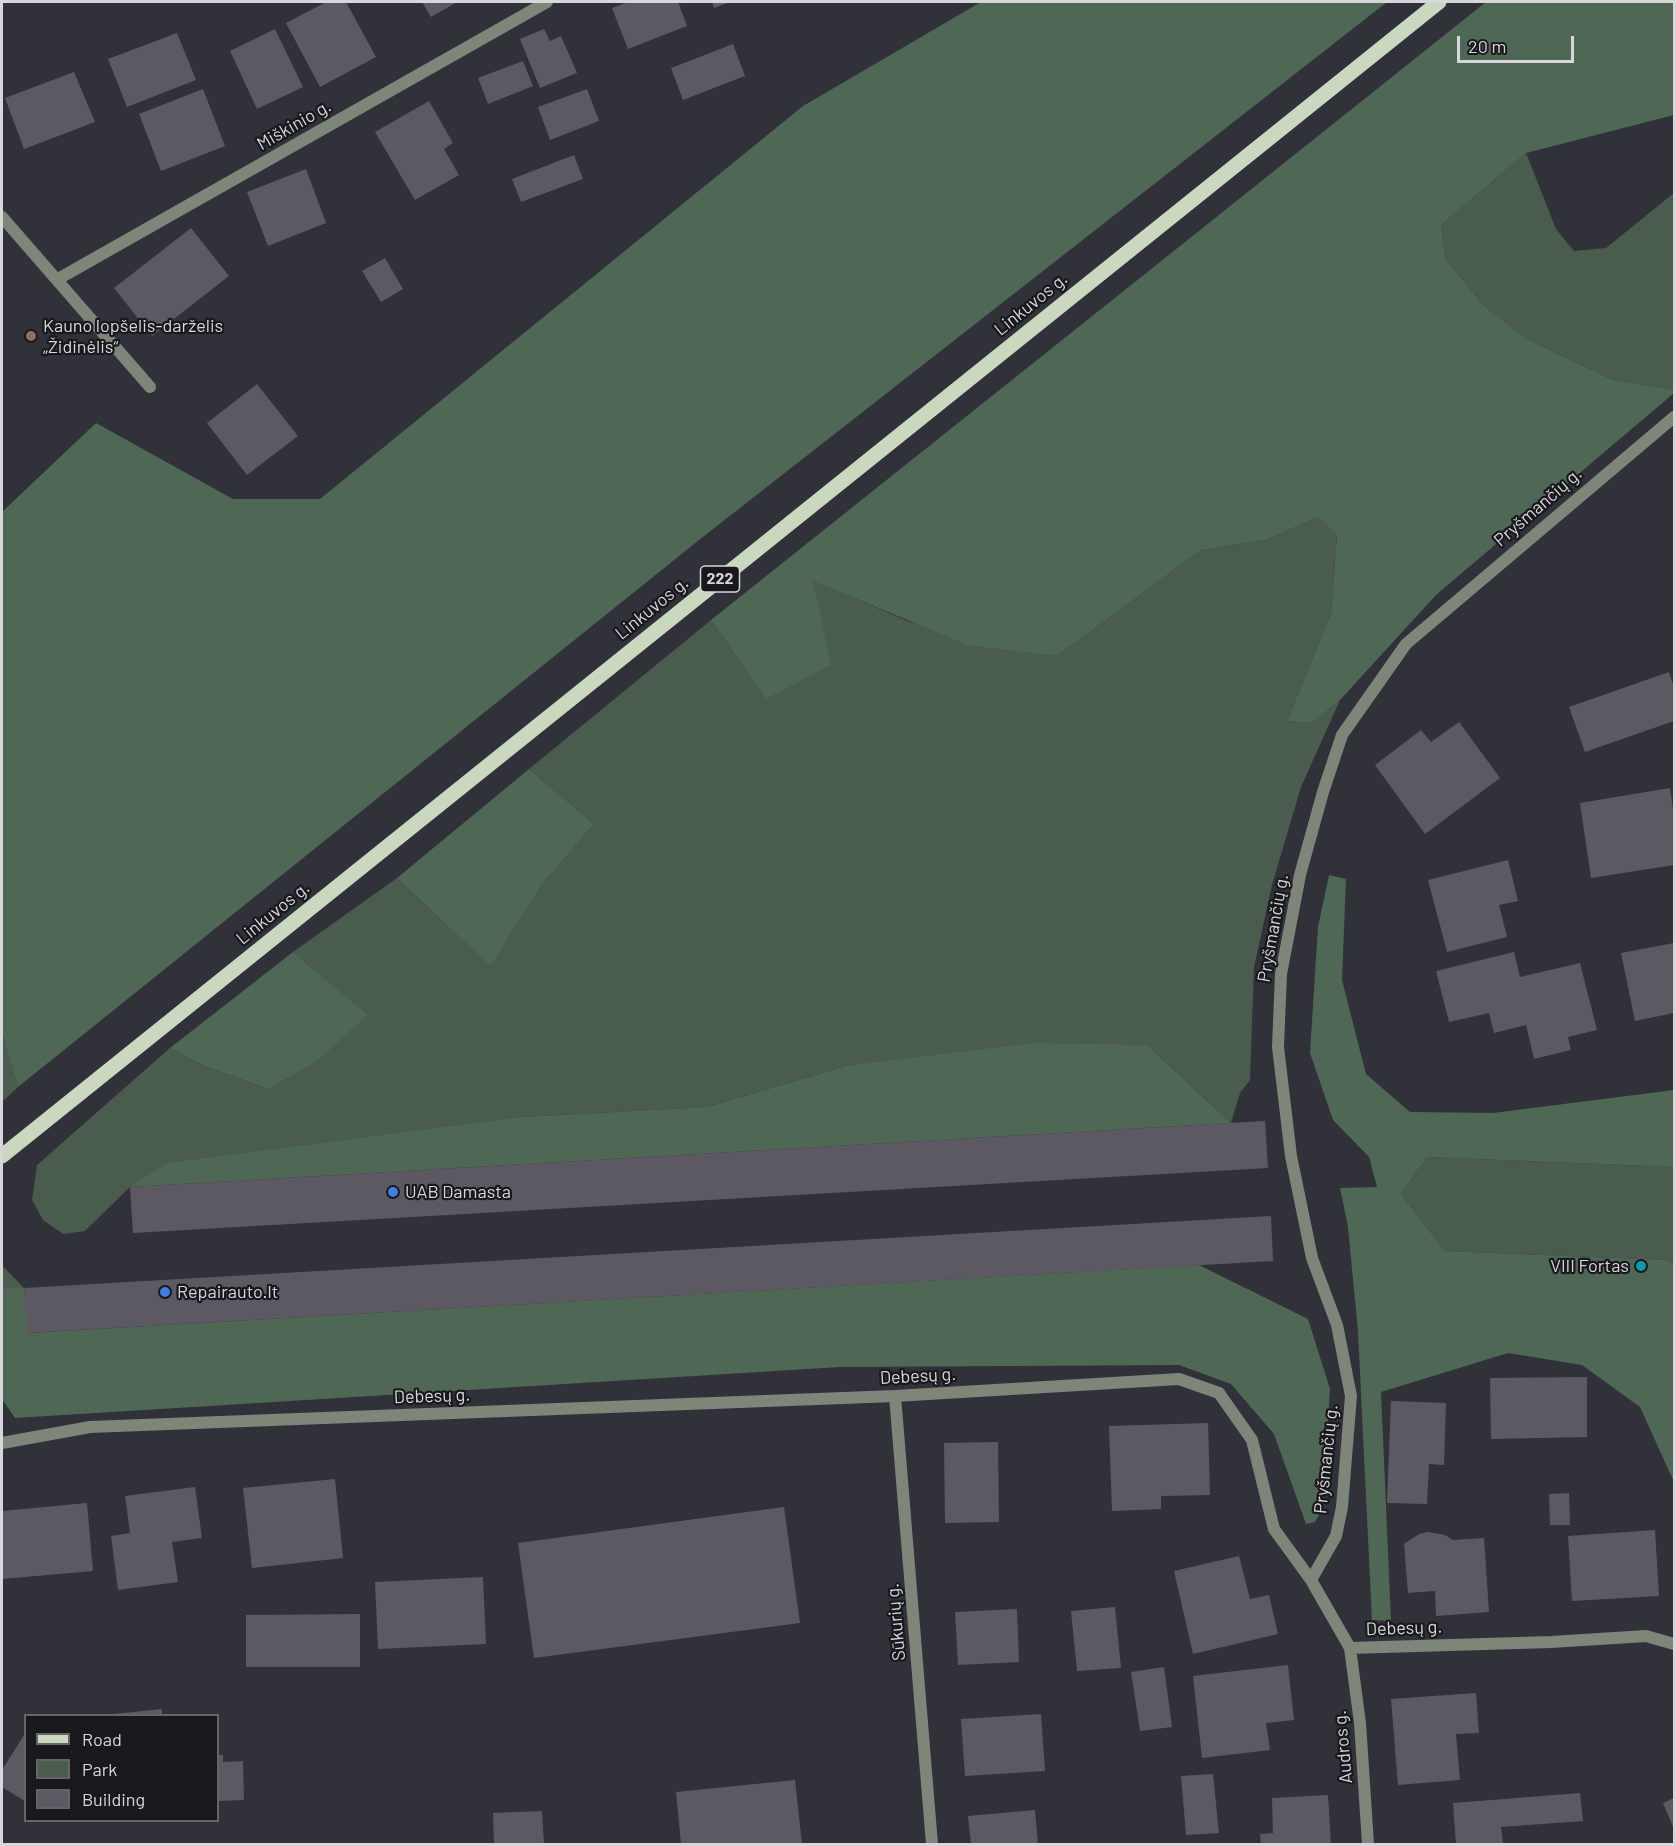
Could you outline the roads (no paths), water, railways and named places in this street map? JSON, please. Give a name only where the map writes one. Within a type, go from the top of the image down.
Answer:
[{"type":"main road","name":"Linkuvos g.","points":[[2,1156],[1439,2]]},
{"type":"street","name":"Miškinio g.","points":[[58,279],[547,2]]},
{"type":"street","points":[[2,217],[150,387]]},
{"type":"street","name":"Pryšmančių g.","points":[[1311,1580],[1335,1536],[1342,1507],[1351,1396],[1337,1325],[1312,1258],[1291,1156],[1278,1047],[1281,974],[1300,875],[1323,792],[1342,735],[1406,644],[1674,417]]},
{"type":"street","name":"Debesų g.","points":[[2,1443],[90,1427],[895,1396],[1179,1379],[1219,1393],[1252,1440],[1274,1529],[1311,1580],[1350,1648],[1551,1642],[1646,1636],[1674,1644]]},
{"type":"street","name":"Sūkurių g.","points":[[895,1396],[932,1845]]},
{"type":"street","name":"Audros g.","points":[[1350,1648],[1360,1724],[1368,1845]]},
{"type":"place","name":"Kauno lopšelis-darželis „Židinėlis“","points":[[31,336]]},
{"type":"place","name":"UAB Damasta","points":[[393,1192]]},
{"type":"place","name":"VIII Fortas","points":[[1641,1266]]},
{"type":"place","name":"Repairauto.lt","points":[[165,1292]]}]
